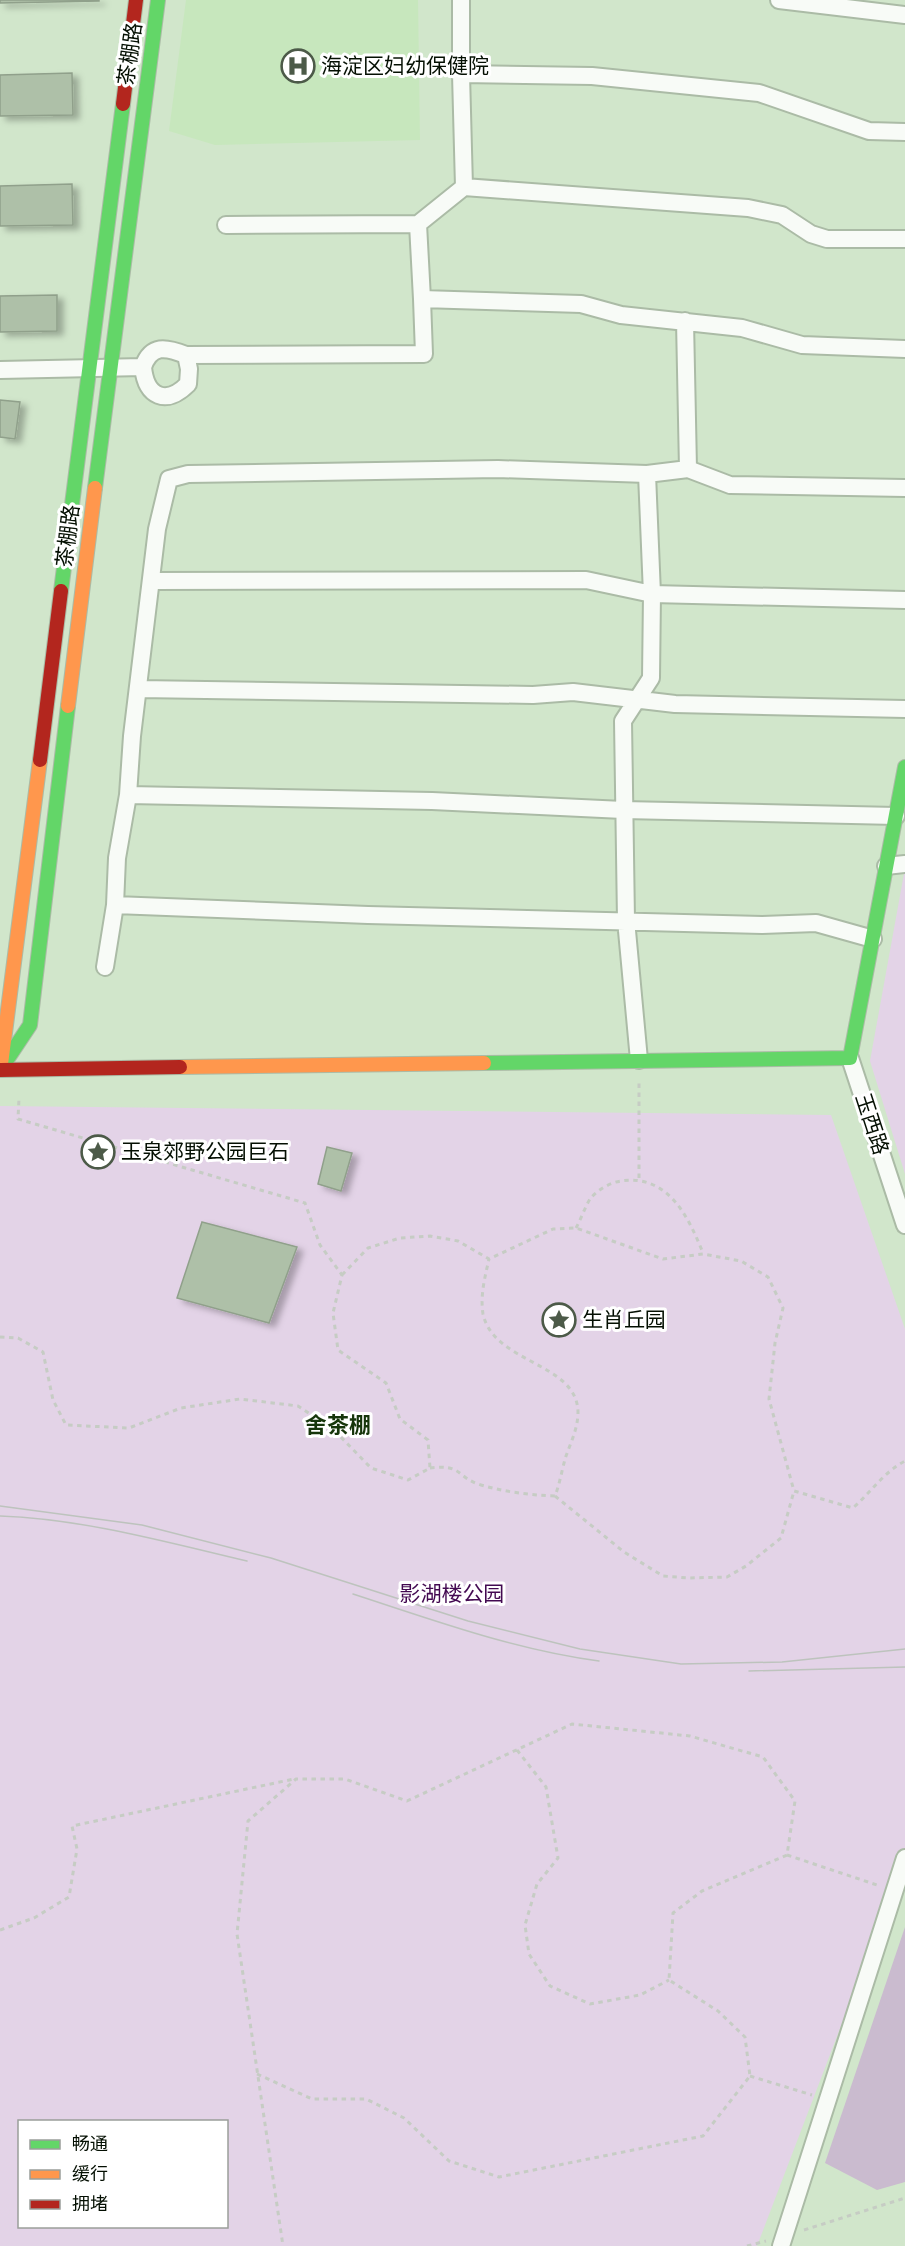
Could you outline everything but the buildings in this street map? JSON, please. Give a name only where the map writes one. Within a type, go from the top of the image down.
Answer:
[{"type":"street","name":"茶棚路","points":[[0,1069],[136,0]]},
{"type":"street","name":"茶棚路","points":[[0,1069],[30,1025],[109,368],[158,0]]},
{"type":"street","points":[[461,0],[464,187]]},
{"type":"street","points":[[779,0],[905,15]]},
{"type":"street","points":[[461,74],[592,76],[759,93],[870,131],[905,132]]},
{"type":"street","points":[[226,225],[418,224],[464,187],[747,208],[782,216],[811,234],[827,238],[905,239]]},
{"type":"street","points":[[186,355],[189,369],[188,384],[177,394],[161,396],[150,390],[144,381],[143,367],[147,355],[157,349],[169,348],[186,355],[424,354],[418,224]]},
{"type":"street","points":[[422,298],[581,304],[621,315],[742,328],[802,345],[905,349]]},
{"type":"street","points":[[685,321],[688,469]]},
{"type":"street","points":[[0,370],[143,367]]},
{"type":"street","points":[[105,967],[115,905],[117,858],[128,795],[157,529],[169,478],[188,474],[498,469],[647,474],[688,469],[730,485],[905,488]]},
{"type":"street","points":[[639,1060],[626,920],[623,721],[651,678],[652,594],[647,474]]},
{"type":"street","points":[[151,581],[586,580],[652,594],[905,600]]},
{"type":"street","points":[[139,689],[533,695],[573,692],[675,704],[905,709]]},
{"type":"street","points":[[0,1069],[850,1058],[905,767]]},
{"type":"street","points":[[128,795],[432,801],[623,810],[896,816]]},
{"type":"street","points":[[886,866],[905,864]]},
{"type":"street","points":[[115,905],[368,915],[762,925],[816,923],[873,939]]},
{"type":"street","name":"玉西路","points":[[850,1058],[905,1225]]},
{"type":"street","points":[[782,2241],[905,1858]]},
{"type":"path","points":[[639,1060],[639,1178]]},
{"type":"path","points":[[19,1098],[18,1119],[305,1203],[320,1245],[342,1275]]},
{"type":"path","points":[[576,1228],[591,1197],[612,1182],[639,1178],[659,1186],[676,1204],[692,1227],[703,1254]]},
{"type":"path","points":[[0,1337],[18,1338],[43,1352],[53,1400],[66,1425],[129,1428],[182,1408],[240,1399],[298,1406],[334,1430],[371,1468],[408,1480],[430,1468],[450,1466],[478,1484],[525,1495],[555,1496],[624,1552],[663,1576],[727,1577],[747,1566],[781,1538],[794,1491],[769,1399],[775,1343],[783,1308],[768,1277],[741,1261],[703,1254],[663,1259],[576,1228],[553,1229],[489,1259]]},
{"type":"path","points":[[430,1468],[428,1440],[400,1419],[386,1383],[338,1350],[333,1313],[342,1275],[368,1248],[400,1238],[430,1236],[458,1241],[489,1259]]},
{"type":"path","points":[[489,1259],[482,1292],[484,1315],[495,1337],[517,1354],[560,1378],[573,1394],[578,1411],[574,1434],[555,1496]]},
{"type":"path","points":[[794,1491],[854,1508],[875,1488],[888,1470],[905,1461]]},
{"type":"path","points":[[0,1930],[34,1918],[69,1897],[77,1849],[72,1826],[296,1779],[345,1779],[407,1801],[572,1724],[690,1736],[763,1756],[795,1801],[787,1855]]},
{"type":"path","points":[[517,1750],[546,1787],[558,1858],[537,1884],[525,1925],[529,1954],[534,1962],[550,1986],[590,2004],[640,1995],[669,1980]]},
{"type":"path","points":[[283,2246],[237,1934],[248,1821],[296,1779]]},
{"type":"path","points":[[669,1980],[673,1913],[702,1891],[787,1855],[894,1891]]},
{"type":"path","points":[[257,2074],[312,2099],[366,2099],[404,2118],[449,2161],[499,2177],[703,2136],[750,2076],[745,2037],[718,2011],[669,1980]]},
{"type":"path","points":[[750,2076],[828,2100]]},
{"type":"path","points":[[747,2246],[782,2241],[905,2198]]},
{"type":"shaded area","name":"海淀区妇幼保健院","points":[[186,0],[418,0],[420,140],[215,145],[169,131]]},
{"type":"shaded area","points":[[905,1927],[905,2182],[877,2190],[825,2163]]},
{"type":"green space","points":[[905,868],[905,1174],[870,1061]]},
{"type":"green space","name":"影湖楼公园","points":[[0,1106],[831,1115],[905,1329],[905,1858],[757,2246],[0,2246]]},
{"type":"tram line","points":[[0,1506],[142,1525],[271,1558],[468,1621],[580,1649],[681,1664],[782,1662],[905,1649]]},
{"type":"tram line","points":[[0,1516],[94,1527],[247,1561]]},
{"type":"tram line","points":[[353,1594],[505,1642],[599,1661]]},
{"type":"tram line","points":[[749,1671],[905,1667]]},
{"type":"traffic: fast","points":[[95,488],[158,0]]},
{"type":"traffic: fast","points":[[61,591],[123,104]]},
{"type":"traffic: fast","points":[[0,1070],[30,1025],[68,706]]},
{"type":"traffic: fast","points":[[484,1063],[850,1058],[905,767]]},
{"type":"traffic: slow","points":[[68,706],[95,488]]},
{"type":"traffic: slow","points":[[1,1064],[40,760]]},
{"type":"traffic: slow","points":[[180,1067],[484,1063]]},
{"type":"traffic: jam","points":[[123,104],[136,0]]},
{"type":"traffic: jam","points":[[40,760],[61,591]]},
{"type":"traffic: jam","points":[[0,1070],[180,1067]]},
{"type":"place","name":"海淀区妇幼保健院","points":[[298,66]]},
{"type":"place","name":"玉泉郊野公园巨石","points":[[98,1152]]},
{"type":"place","name":"生肖丘园","points":[[559,1320]]},
{"type":"district","name":"舍茶棚","points":[[338,1425]]}]
